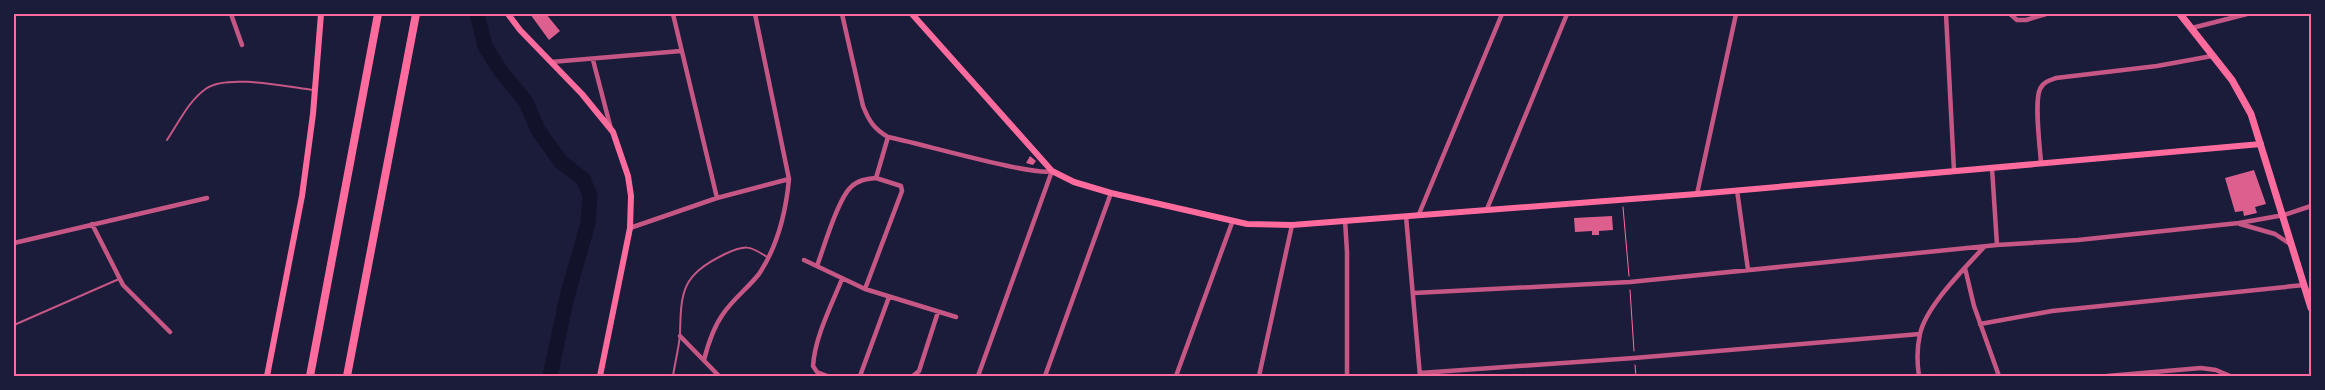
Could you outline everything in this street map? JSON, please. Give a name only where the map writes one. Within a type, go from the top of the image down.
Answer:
[{"type":"highway","points":[[310,376],[378,14]]},
{"type":"highway","points":[[347,376],[416,14]]},
{"type":"main road","points":[[267,376],[302,196],[313,114],[321,14]]},
{"type":"main road","points":[[508,14],[520,30],[582,94],[612,132],[628,176],[631,196],[630,228],[600,376]]},
{"type":"main road","points":[[912,14],[1052,171],[1074,182],[1111,193],[1247,224],[1292,225],[1345,219],[1697,194],[2262,144]]},
{"type":"main road","points":[[2180,14],[2232,80],[2243,99],[2262,144],[2311,308]]},
{"type":"street","points":[[231,14],[242,45]]},
{"type":"street","points":[[673,14],[717,198]]},
{"type":"street","points":[[704,360],[714,330],[724,313],[751,284],[768,258],[777,235],[789,179],[755,14]]},
{"type":"street","points":[[842,14],[863,106],[869,120],[877,130],[888,136],[1010,166],[1046,172],[1052,171],[978,376]]},
{"type":"street","points":[[1419,214],[1502,14]]},
{"type":"street","points":[[1487,209],[1567,14]]},
{"type":"street","points":[[1697,194],[1736,14]]},
{"type":"street","points":[[1946,14],[1954,171]]},
{"type":"street","points":[[2010,14],[2017,20],[2026,20],[2046,14]]},
{"type":"street","points":[[2192,28],[2247,14]]},
{"type":"street","points":[[550,62],[593,60],[681,51]]},
{"type":"street","points":[[2041,163],[2038,101],[2040,89],[2046,82],[2056,78],[2157,66],[2212,56]]},
{"type":"street","points":[[593,60],[612,132]]},
{"type":"street","points":[[876,178],[888,136]]},
{"type":"street","points":[[1992,168],[1997,246]]},
{"type":"street","points":[[817,266],[842,199],[849,188],[859,181],[876,178],[901,186],[902,191],[865,289]]},
{"type":"street","points":[[630,228],[717,198],[789,179]]},
{"type":"street","points":[[1737,190],[1748,270]]},
{"type":"street","points":[[1045,376],[1111,193]]},
{"type":"street","points":[[14,243],[207,198]]},
{"type":"street","points":[[1414,293],[1630,282],[1984,247],[2078,240],[2239,223],[2284,215],[2311,206]]},
{"type":"street","points":[[1406,215],[1420,375],[1920,334]]},
{"type":"street","points":[[1345,219],[1347,252],[1347,376]]},
{"type":"street","points":[[1176,376],[1233,220]]},
{"type":"street","points":[[2239,223],[2275,234],[2293,246]]},
{"type":"street","points":[[92,224],[118,279],[170,332]]},
{"type":"street","points":[[1259,376],[1292,225]]},
{"type":"street","points":[[1919,376],[1920,334],[1941,296],[1984,247]]},
{"type":"street","points":[[804,260],[865,289],[956,317]]},
{"type":"street","points":[[1965,268],[1980,324],[1999,376]]},
{"type":"street","points":[[827,376],[817,372],[813,366],[813,360],[822,328],[842,279]]},
{"type":"street","points":[[1980,324],[2052,311],[2304,285]]},
{"type":"street","points":[[860,376],[889,297]]},
{"type":"street","points":[[913,376],[919,371],[938,312]]},
{"type":"street","points":[[680,336],[719,376]]},
{"type":"street","points":[[2107,376],[2156,374],[2201,368],[2216,370],[2230,376]]},
{"type":"lane","points":[[167,140],[199,94],[208,87],[220,82],[275,85],[314,90]]},
{"type":"lane","points":[[673,376],[680,336],[681,299],[691,277],[712,261],[742,247],[748,246],[756,249],[768,258]]},
{"type":"lane","points":[[14,325],[118,279]]},
{"type":"building","points":[[530,14],[546,14],[560,31],[549,40]]},
{"type":"building","points":[[1030,156],[1036,161],[1033,165],[1026,163]]},
{"type":"building","points":[[2254,170],[2266,204],[2255,207],[2257,213],[2244,216],[2243,211],[2235,212],[2225,178]]},
{"type":"building","points":[[1612,216],[1613,230],[1599,231],[1599,235],[1592,235],[1592,231],[1575,232],[1574,218]]},
{"type":"waterway","points":[[477,14],[485,46],[500,70],[526,102],[538,130],[561,162],[583,179],[590,195],[588,223],[567,297],[550,376]]}]
